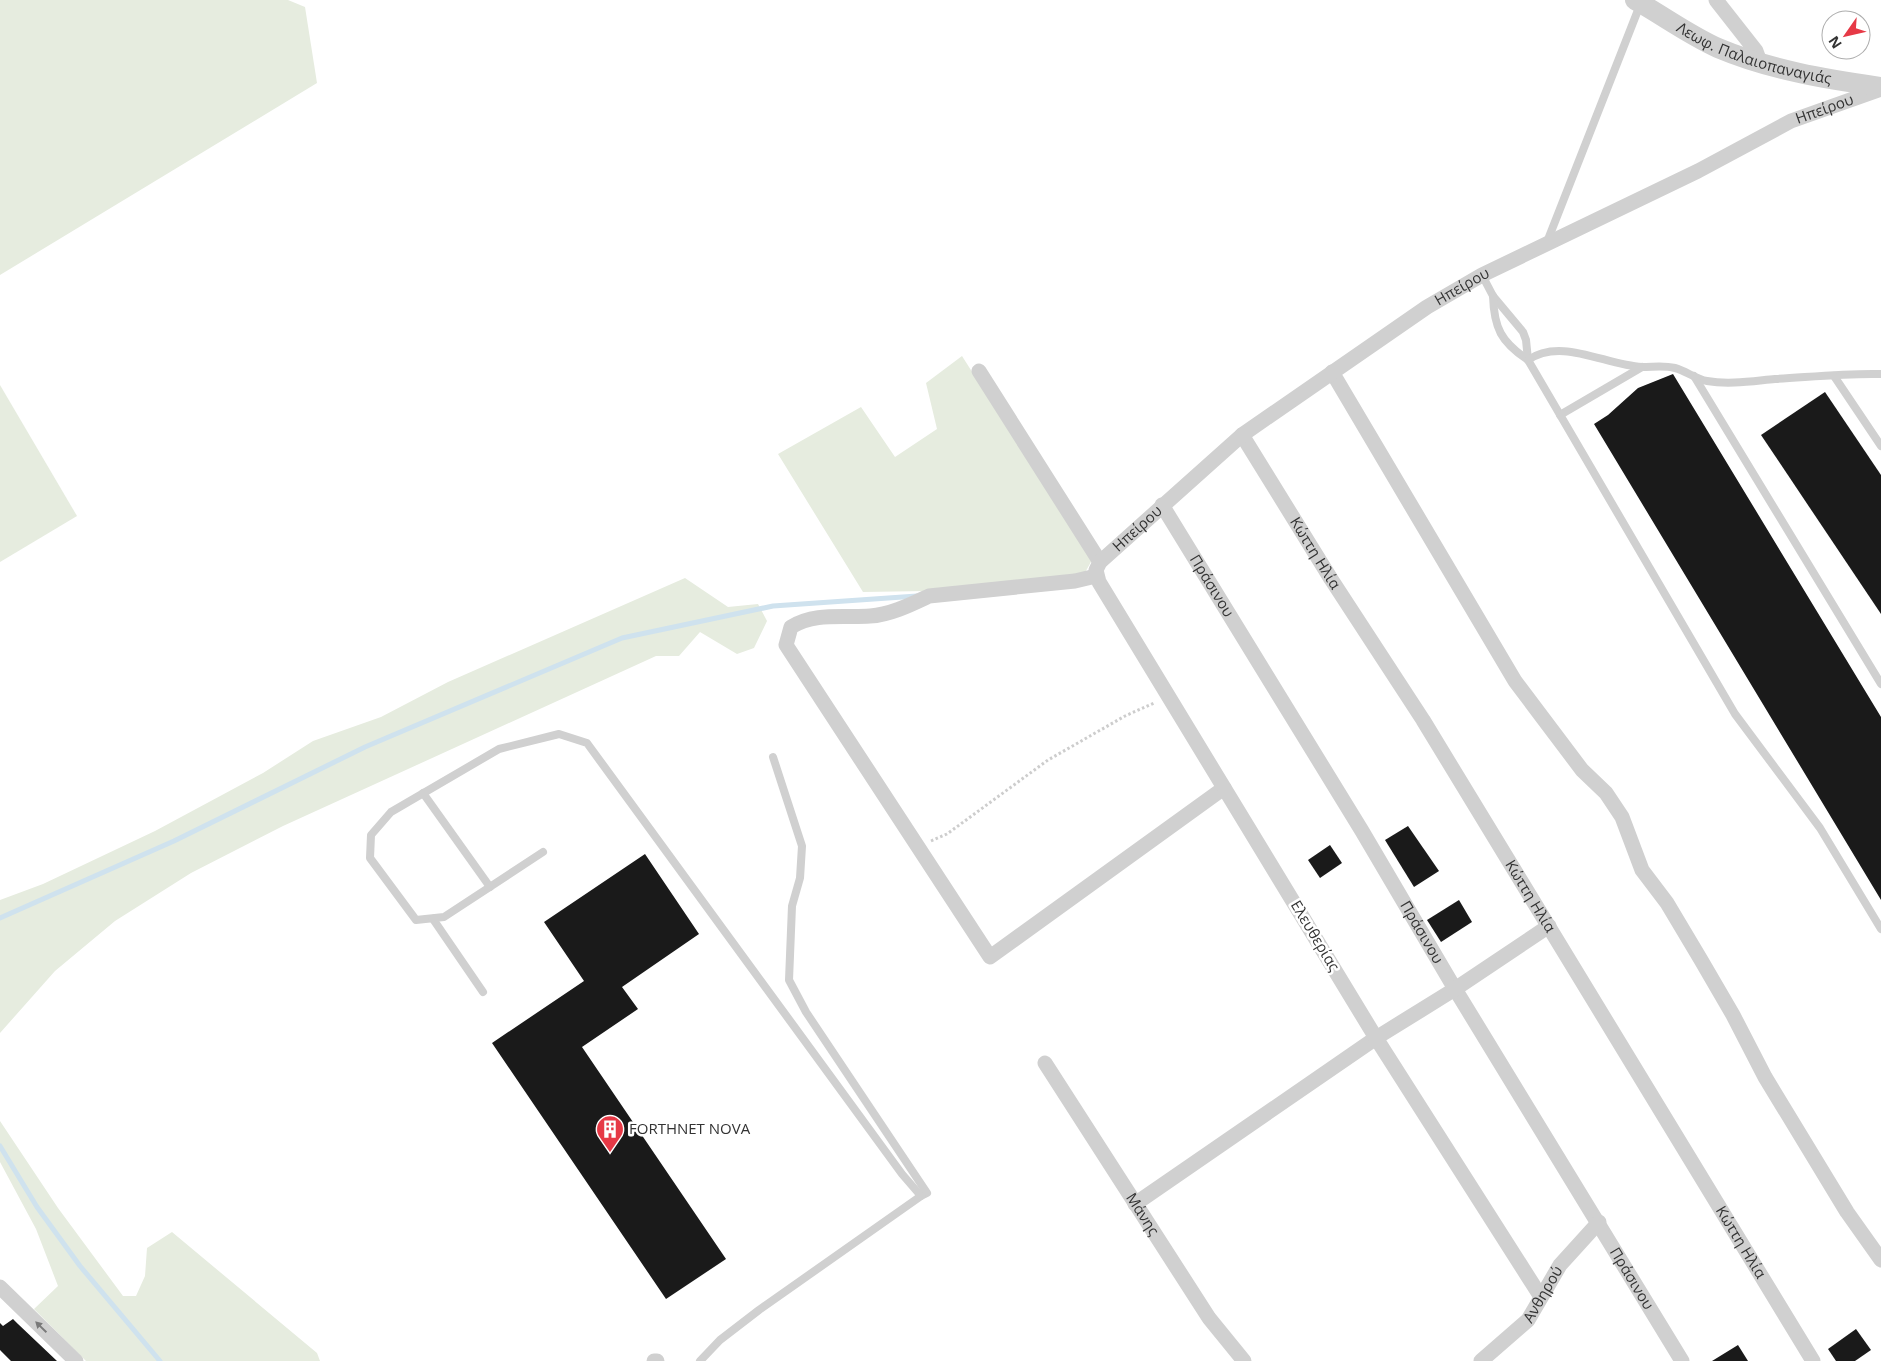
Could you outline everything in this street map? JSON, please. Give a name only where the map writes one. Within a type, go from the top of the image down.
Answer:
[{"type":"street","points":[[1716,0],[1756,51],[1760,62]]},
{"type":"street","name":"Λεωφ. Παλαιοπαναγιάς","points":[[1639,1],[1717,47],[1760,62],[1810,76],[1881,88]]},
{"type":"street","name":"Ηπείρου","points":[[1097,570],[1162,505],[1242,435],[1427,307],[1482,275],[1547,242],[1698,171],[1791,121],[1881,88]]},
{"type":"street","name":"Ελευθερίας","points":[[979,371],[1224,788],[1376,1038],[1541,1298]]},
{"type":"street","points":[[1332,372],[1515,681],[1582,770],[1606,794],[1622,818],[1642,870],[1667,903],[1733,1015],[1765,1077],[1847,1212],[1881,1260]]},
{"type":"street","name":"Κώττη Ηλία","points":[[1242,435],[1331,579],[1423,720],[1812,1361]]},
{"type":"street","name":"Πράσινου","points":[[1162,505],[1362,831],[1455,989],[1599,1222],[1682,1361]]},
{"type":"street","points":[[1097,570],[1075,581],[929,596],[908,606],[872,616],[820,616],[802,620],[791,627],[786,645],[990,957],[1224,788]]},
{"type":"street","points":[[1135,1204],[1376,1038],[1455,989],[1549,926]]},
{"type":"street","name":"Μάνης","points":[[1045,1064],[1209,1318],[1244,1361]]},
{"type":"street","name":"Ανθηρού","points":[[1481,1361],[1528,1320],[1560,1265],[1599,1222]]},
{"type":"street","points":[[0,1287],[76,1361]]},
{"type":"lane","points":[[1547,242],[1639,1]]},
{"type":"lane","points":[[1482,275],[1492,296],[1516,321],[1523,332],[1526,340],[1528,360],[1735,714],[1820,828],[1881,928]]},
{"type":"lane","points":[[1492,296],[1493,316],[1498,330],[1511,349],[1528,360]]},
{"type":"lane","points":[[1528,360],[1538,354],[1551,350],[1572,352],[1642,367],[1662,365],[1706,381],[1742,382],[1881,374]]},
{"type":"lane","points":[[1560,416],[1642,367]]},
{"type":"lane","points":[[1694,376],[1881,684]]},
{"type":"lane","points":[[1834,376],[1881,446]]},
{"type":"lane","points":[[543,852],[444,917],[416,920],[370,858],[371,835],[391,812],[499,749],[559,734],[587,743],[902,1174],[921,1196]]},
{"type":"lane","points":[[700,1361],[720,1340],[759,1310],[927,1193],[806,1012],[789,980],[792,906],[800,878],[802,846],[773,757]]},
{"type":"lane","points":[[423,793],[490,887]]},
{"type":"lane","points":[[433,919],[483,992]]},
{"type":"path","points":[[918,847],[947,834],[1048,760],[1125,716],[1169,696]]},
{"type":"shaded area","points":[[0,0],[288,0],[305,7],[317,83],[0,275]]},
{"type":"shaded area","points":[[962,356],[1092,560],[1082,578],[927,591],[863,592],[778,454],[861,407],[895,457],[937,429],[926,383]]},
{"type":"shaded area","points":[[0,385],[77,516],[0,562]]},
{"type":"shaded area","points":[[685,578],[728,607],[758,604],[767,621],[754,648],[737,654],[700,632],[679,656],[656,656],[283,826],[191,873],[115,921],[55,971],[0,1033],[0,900],[43,884],[155,831],[263,773],[313,741],[381,717],[448,682]]},
{"type":"shaded area","points":[[0,1121],[58,1208],[123,1296],[136,1296],[145,1276],[147,1248],[172,1232],[317,1353],[320,1361],[86,1361],[34,1309],[58,1286],[36,1229],[0,1162]]},
{"type":"building","points":[[1673,374],[1881,717],[1881,900],[1594,424],[1608,415],[1638,388]]},
{"type":"building","points":[[1825,392],[1881,475],[1881,614],[1761,435]]},
{"type":"building","points":[[1408,826],[1439,871],[1414,887],[1385,840]]},
{"type":"building","points":[[1330,845],[1342,863],[1320,878],[1308,860]]},
{"type":"building","name":"FORTHNET NOVA","points":[[645,854],[699,934],[622,987],[638,1009],[582,1047],[726,1259],[666,1299],[492,1043],[584,981],[544,922]]},
{"type":"building","points":[[1459,900],[1472,922],[1441,942],[1427,920]]},
{"type":"building","points":[[13,1319],[57,1361],[11,1361],[0,1350],[0,1323],[3,1326]]},
{"type":"building","points":[[1856,1329],[1871,1350],[1855,1361],[1836,1361],[1828,1349]]},
{"type":"building","points":[[1738,1345],[1748,1361],[1712,1361]]},
{"type":"waterway","points":[[0,918],[174,841],[365,747],[622,638],[773,606],[917,596]]},
{"type":"waterway","points":[[0,1146],[37,1207],[80,1266],[160,1361]]},
{"type":"place","name":"FORTHNET NOVA","points":[[610,1153]]}]
